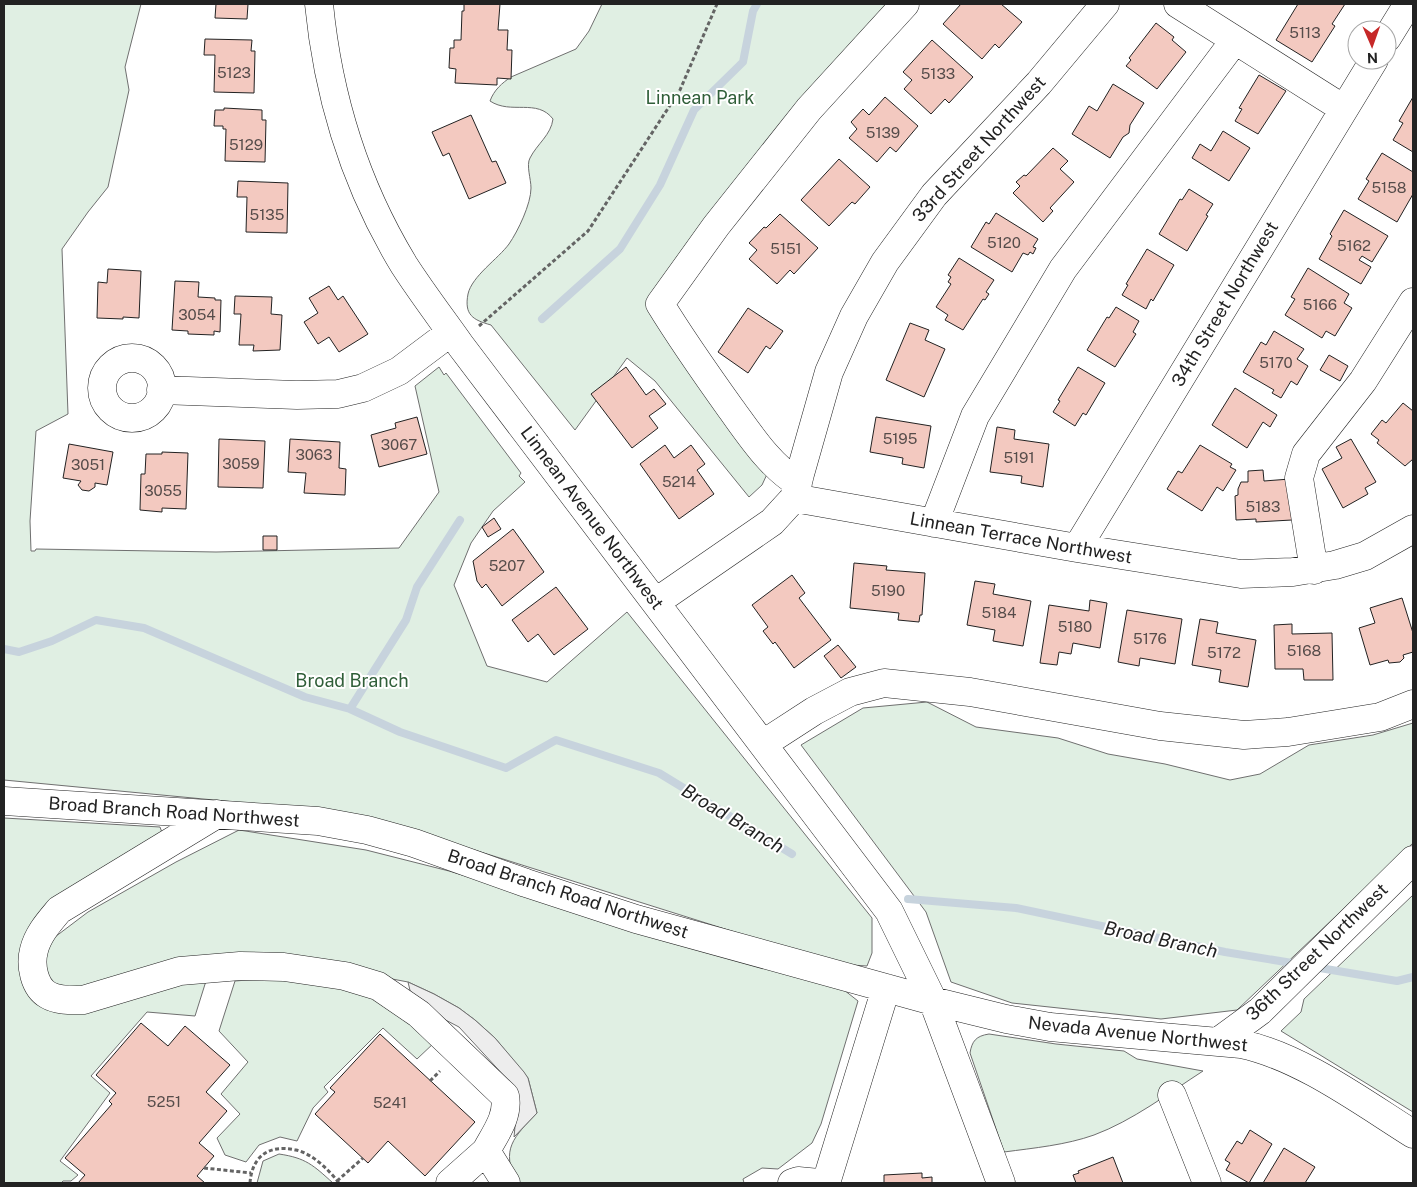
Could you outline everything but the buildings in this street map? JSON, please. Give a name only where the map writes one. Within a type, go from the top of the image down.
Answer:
[{"type":"street","name":"Linnean Avenue Northwest","points":[[319,4],[331,81],[343,130],[360,176],[380,221],[404,265],[462,332],[656,602],[889,911],[933,1001]]},
{"type":"street","points":[[656,602],[772,522],[796,490],[749,434],[690,352],[660,304],[716,226],[809,109],[905,4]]},
{"type":"street","name":"33rd Street Northwest","points":[[796,490],[829,372],[854,316],[885,262],[934,195],[1039,83],[1105,4]]},
{"type":"street","points":[[1178,4],[1344,109]]},
{"type":"street","points":[[1397,22],[1408,4]]},
{"type":"street","points":[[934,523],[975,416],[1063,269],[1235,40]]},
{"type":"street","name":"34th Street Northwest","points":[[1077,548],[1368,70]]},
{"type":"street","points":[[1314,570],[1299,478],[1306,454],[1363,382],[1413,302]]},
{"type":"street","points":[[161,390],[325,396],[351,392],[399,371],[462,332]]},
{"type":"street","name":"Linnean Terrace Northwest","points":[[796,490],[934,523],[1241,574],[1314,570],[1335,566],[1365,556],[1413,529]]},
{"type":"street","points":[[763,744],[814,711],[850,692],[884,683],[970,692],[1160,726],[1244,735],[1288,732],[1380,717],[1413,704]]},
{"type":"street","name":"Broad Branch Road Northwest","points":[[4,801],[318,821],[366,830],[414,843],[526,884],[636,919],[933,1001]]},
{"type":"street","points":[[217,814],[59,910],[42,931],[33,950],[32,969],[37,984],[48,995],[67,1000],[83,1000],[180,971],[240,966],[284,967],[345,976],[378,986],[419,1014],[505,1096],[507,1105],[505,1113],[486,1152],[450,1183]]},
{"type":"street","name":"36th Street Northwest","points":[[1219,1042],[1260,1012],[1413,860]]},
{"type":"street","points":[[826,1183],[886,988]]},
{"type":"street","points":[[933,1001],[1001,1183]]},
{"type":"street","name":"Nevada Avenue Northwest","points":[[933,1001],[1006,1019],[1050,1027],[1248,1045],[1275,1053],[1333,1084],[1413,1134]]},
{"type":"street","points":[[1172,1095],[1207,1183]]},
{"type":"street","points":[[486,1152],[506,1183]]},
{"type":"street","points":[[792,1183],[798,1181],[819,1183]]},
{"type":"path","points":[[462,332],[588,231],[680,90],[717,4]]},
{"type":"path","points":[[250,1183],[251,1173],[256,1161],[262,1154],[276,1149],[296,1150],[313,1159],[338,1182],[363,1158]]},
{"type":"path","points":[[204,1168],[251,1173]]},
{"type":"green space","name":"Broad Branch","points":[[4,4],[141,4],[125,67],[129,90],[108,187],[62,249],[68,414],[36,431],[30,521],[31,551],[36,549],[216,552],[399,548],[439,492],[415,386],[439,367],[444,375],[446,373],[521,473],[519,476],[525,482],[493,511],[471,543],[454,585],[487,666],[547,682],[627,612],[872,918],[872,953],[867,966],[836,964],[411,830],[235,802],[4,780]]},
{"type":"green space","name":"Linnean Park","points":[[602,4],[898,4],[659,313],[768,472],[762,485],[749,497],[655,381],[627,358],[575,430],[491,325],[471,316],[467,307],[470,287],[509,244],[523,217],[529,202],[531,188],[529,161],[550,130],[553,119],[539,109],[506,107],[490,101],[499,87],[511,77],[576,49],[589,31]]},
{"type":"green space","name":"Broad Branch","points":[[927,702],[976,727],[1058,738],[1108,754],[1165,764],[1230,780],[1260,774],[1309,745],[1373,735],[1413,723],[1413,843],[1237,1010],[1161,1019],[1012,1003],[951,982],[926,912],[801,745],[863,708]]},
{"type":"green space","points":[[4,818],[160,827],[164,838],[49,908],[37,997],[180,980],[206,981],[195,1016],[147,1012],[91,1076],[110,1093],[60,1161],[78,1175],[71,1181],[63,1181],[61,1183],[4,1183]]},
{"type":"green space","points":[[239,830],[366,850],[449,871],[844,990],[858,1001],[821,1124],[812,1143],[778,1169],[762,1168],[743,1179],[744,1183],[517,1183],[510,1161],[512,1144],[522,1129],[537,1113],[528,1078],[495,1038],[475,1020],[459,1008],[408,982],[266,955],[69,993],[42,976],[47,943],[88,912],[176,862]]},
{"type":"green space","points":[[1413,895],[1413,1112],[1281,1031],[1301,1012],[1304,999]]},
{"type":"green space","points":[[272,978],[355,987],[390,1006],[435,1042],[417,1059],[383,1028],[324,1087],[328,1092],[313,1108],[297,1141],[280,1137],[259,1145],[246,1162],[225,1155],[217,1138],[240,1114],[221,1094],[248,1062],[219,1031],[235,981]]},
{"type":"green space","points":[[989,1034],[1056,1044],[1124,1051],[1137,1059],[1203,1071],[1136,1114],[1094,1135],[1061,1144],[1004,1152],[970,1053],[975,1040]]},
{"type":"green space","points":[[279,1154],[309,1163],[333,1183],[257,1183],[263,1161]]},
{"type":"shaded area","points":[[408,982],[459,1008],[475,1020],[495,1038],[524,1072],[528,1078],[537,1113],[514,1137],[516,1116],[507,1079],[459,1027],[413,1003]]},
{"type":"waterway","points":[[542,319],[620,249],[660,185],[694,110],[743,62],[753,11],[757,4]]},
{"type":"waterway","points":[[350,709],[406,620],[417,587],[460,520]]},
{"type":"waterway","name":"Broad Branch","points":[[4,649],[19,652],[52,641],[96,620],[144,628],[305,697],[350,709],[400,732],[506,768],[556,740],[659,773],[792,854]]},
{"type":"waterway","name":"Broad Branch","points":[[908,899],[1016,908],[1225,952],[1298,964]]},
{"type":"waterway","name":"Broad Branch","points":[[1314,967],[1397,981],[1413,977]]}]
